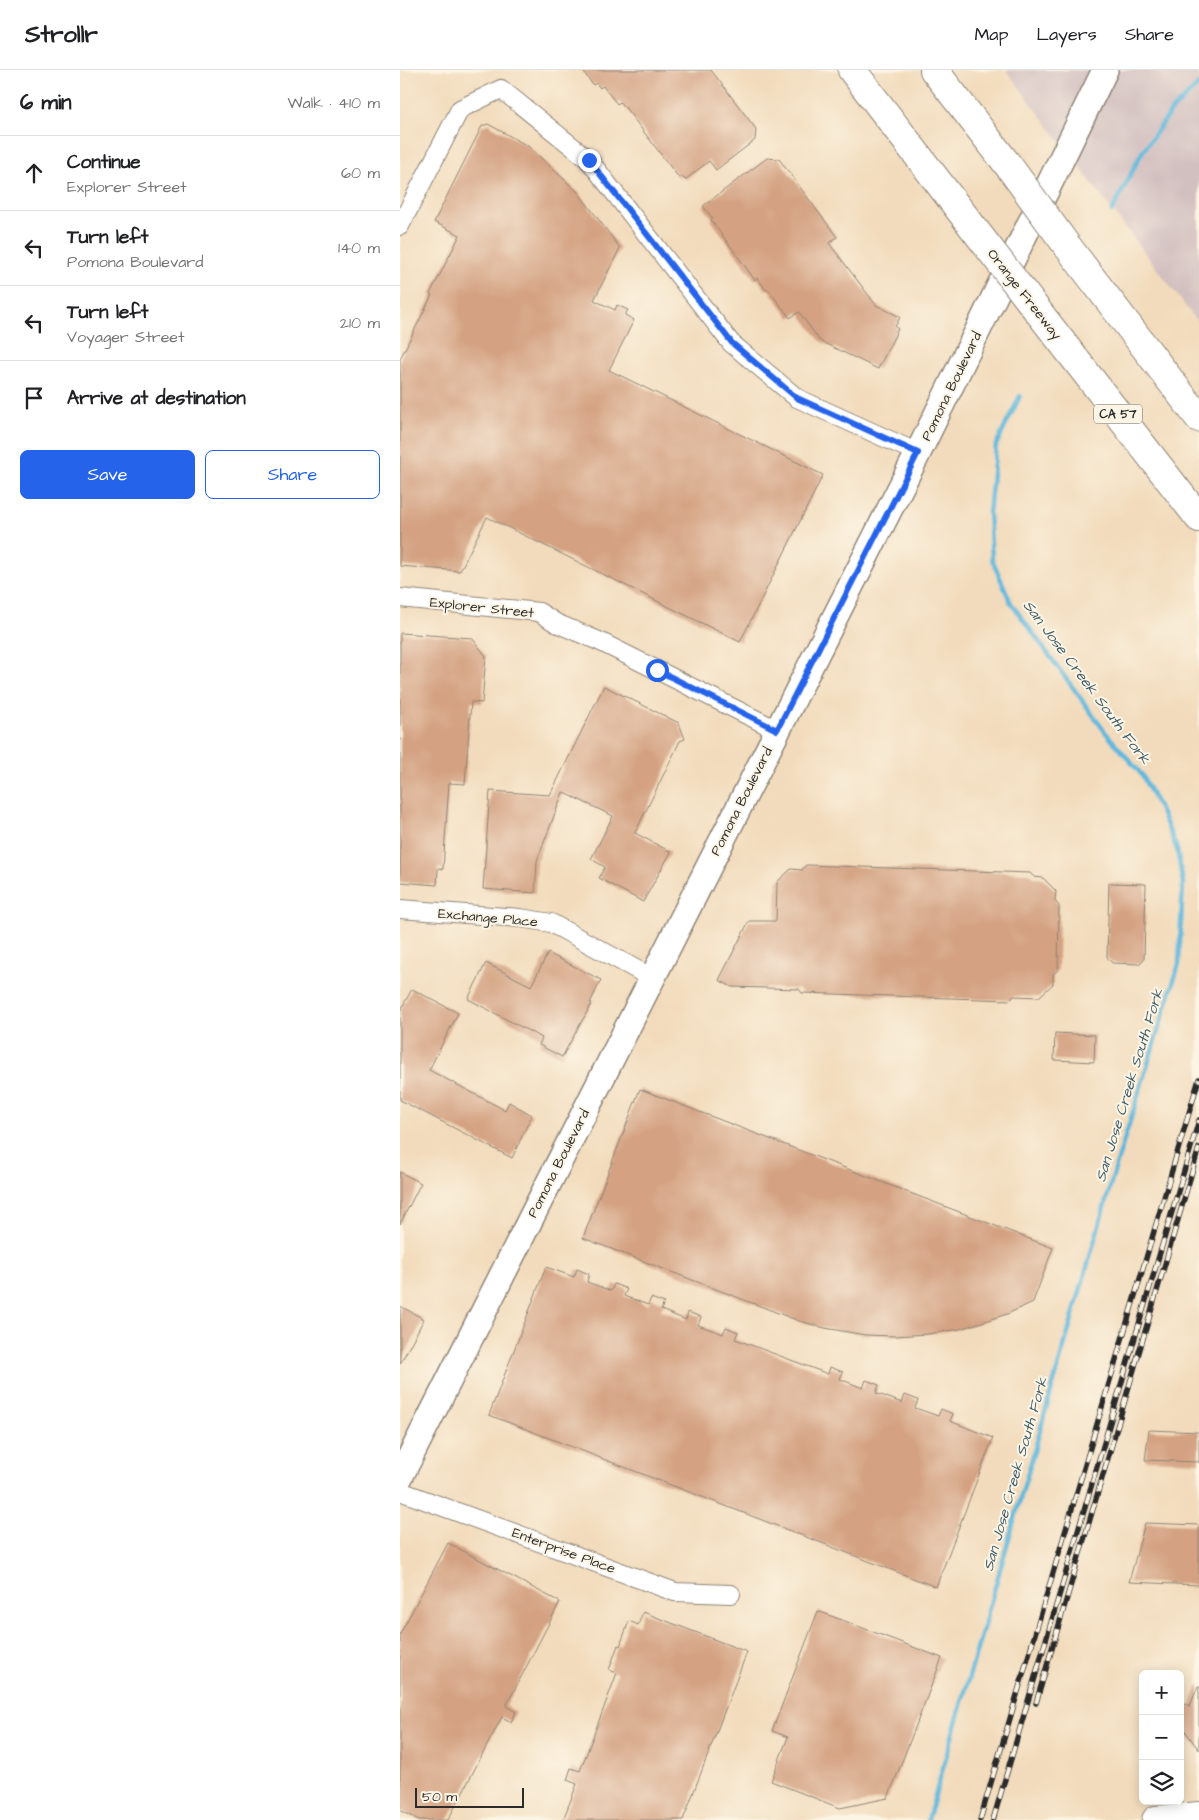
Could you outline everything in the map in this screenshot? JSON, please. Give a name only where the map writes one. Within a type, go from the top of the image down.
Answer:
[{"type":"main road","name":"Orange Freeway","points":[[852,70],[1199,518]]},
{"type":"main road","points":[[934,70],[1199,418]]},
{"type":"main road","points":[[1156,1820],[1199,1816]]},
{"type":"street","name":"Pomona Boulevard","points":[[400,1477],[918,453],[1105,70]]},
{"type":"street","points":[[400,226],[460,109],[501,89],[589,160],[732,343],[797,398],[918,453]]},
{"type":"street","name":"Explorer Street","points":[[400,598],[539,612],[556,623],[601,642],[777,730]]},
{"type":"street","name":"Exchange Place","points":[[400,909],[520,918],[551,923],[652,978]]},
{"type":"street","name":"Enterprise Place","points":[[400,1490],[675,1592],[731,1594]]},
{"type":"shaded area","points":[[1006,70],[1199,70],[1199,324]]},
{"type":"building","points":[[582,70],[711,70],[756,129],[755,140],[716,170],[709,161],[685,180],[682,176],[679,178],[624,106],[620,102],[617,104],[603,86],[600,88],[596,83],[593,85]]},
{"type":"building","points":[[488,124],[528,146],[578,192],[620,248],[594,300],[615,310],[617,305],[628,310],[625,315],[634,320],[609,370],[823,475],[740,642],[487,517],[460,571],[400,566],[400,359],[460,235],[434,222],[482,126]]},
{"type":"building","points":[[767,158],[779,159],[837,237],[829,243],[876,305],[900,317],[895,327],[898,329],[878,369],[820,341],[799,312],[790,318],[768,289],[766,290],[757,278],[755,280],[711,220],[713,219],[703,206]]},
{"type":"building","points":[[400,633],[472,638],[486,656],[482,703],[471,702],[465,784],[449,783],[443,869],[438,868],[437,885],[400,882]]},
{"type":"building","points":[[604,686],[679,723],[685,739],[680,741],[635,833],[671,852],[643,902],[599,878],[605,867],[591,859],[613,816],[563,792],[537,861],[535,893],[483,889],[490,791],[550,795]]},
{"type":"building","points":[[806,865],[1030,873],[1034,877],[1043,878],[1056,891],[1055,901],[1059,906],[1058,970],[1053,974],[1053,984],[1039,997],[1014,996],[1010,1000],[802,993],[799,989],[732,987],[719,980],[749,921],[776,921],[777,882],[791,869],[802,870]]},
{"type":"building","points":[[1109,883],[1146,884],[1144,959],[1139,964],[1112,963],[1107,957]]},
{"type":"building","points":[[548,953],[601,980],[590,1003],[592,1003],[562,1057],[539,1045],[542,1038],[468,999],[486,963],[531,986]]},
{"type":"building","points":[[412,989],[458,1013],[429,1070],[505,1110],[509,1102],[532,1115],[512,1158],[400,1100],[400,1011]]},
{"type":"building","points":[[1055,1033],[1095,1035],[1094,1062],[1054,1060]]},
{"type":"building","points":[[640,1089],[1053,1248],[1033,1302],[1007,1314],[960,1329],[928,1334],[865,1335],[799,1321],[583,1238]]},
{"type":"building","points":[[400,1172],[421,1183],[400,1224]]},
{"type":"building","points":[[546,1267],[574,1277],[577,1269],[589,1274],[587,1282],[611,1291],[614,1284],[627,1289],[624,1296],[648,1305],[651,1298],[664,1303],[661,1310],[686,1320],[688,1312],[701,1317],[698,1325],[723,1334],[726,1327],[738,1332],[735,1339],[828,1374],[830,1367],[843,1372],[840,1379],[863,1388],[866,1380],[879,1385],[876,1393],[902,1403],[905,1395],[918,1400],[915,1408],[938,1416],[941,1409],[953,1414],[950,1421],[993,1438],[936,1587],[489,1415]]},
{"type":"building","points":[[400,1306],[424,1319],[400,1364]]},
{"type":"building","points":[[1149,1430],[1199,1432],[1199,1462],[1145,1460]]},
{"type":"building","points":[[1145,1523],[1199,1525],[1199,1585],[1129,1582]]},
{"type":"building","points":[[448,1543],[560,1602],[506,1706],[516,1712],[511,1722],[502,1717],[448,1820],[419,1820],[400,1810],[400,1634]]},
{"type":"building","points":[[818,1611],[942,1658],[888,1798],[840,1808],[771,1781],[788,1737],[772,1731]]},
{"type":"building","points":[[643,1612],[747,1652],[683,1820],[563,1820],[577,1784],[567,1780],[571,1768],[580,1771],[617,1673],[609,1670],[618,1645],[620,1646],[629,1621],[638,1625]]},
{"type":"building","points":[[1199,1686],[1199,1750],[1184,1729],[1184,1704],[1190,1706]]},
{"type":"waterway","name":"San Jose Creek South Fork","points":[[1112,211],[1141,154],[1172,110],[1199,84]]},
{"type":"waterway","name":"San Jose Creek South Fork","points":[[928,1820],[1116,1166],[1179,964],[1183,883],[1177,849],[1163,816],[1142,775],[1106,733],[1011,603],[992,559],[989,513],[996,445],[1020,396]]},
{"type":"railway","points":[[980,1820],[1199,1079]]},
{"type":"railway","points":[[993,1820],[1199,1120]]},
{"type":"railway","points":[[1036,1703],[1199,1148]]},
{"type":"route","points":[[589,160],[732,343],[797,398],[918,453],[777,730],[657,670]]}]
